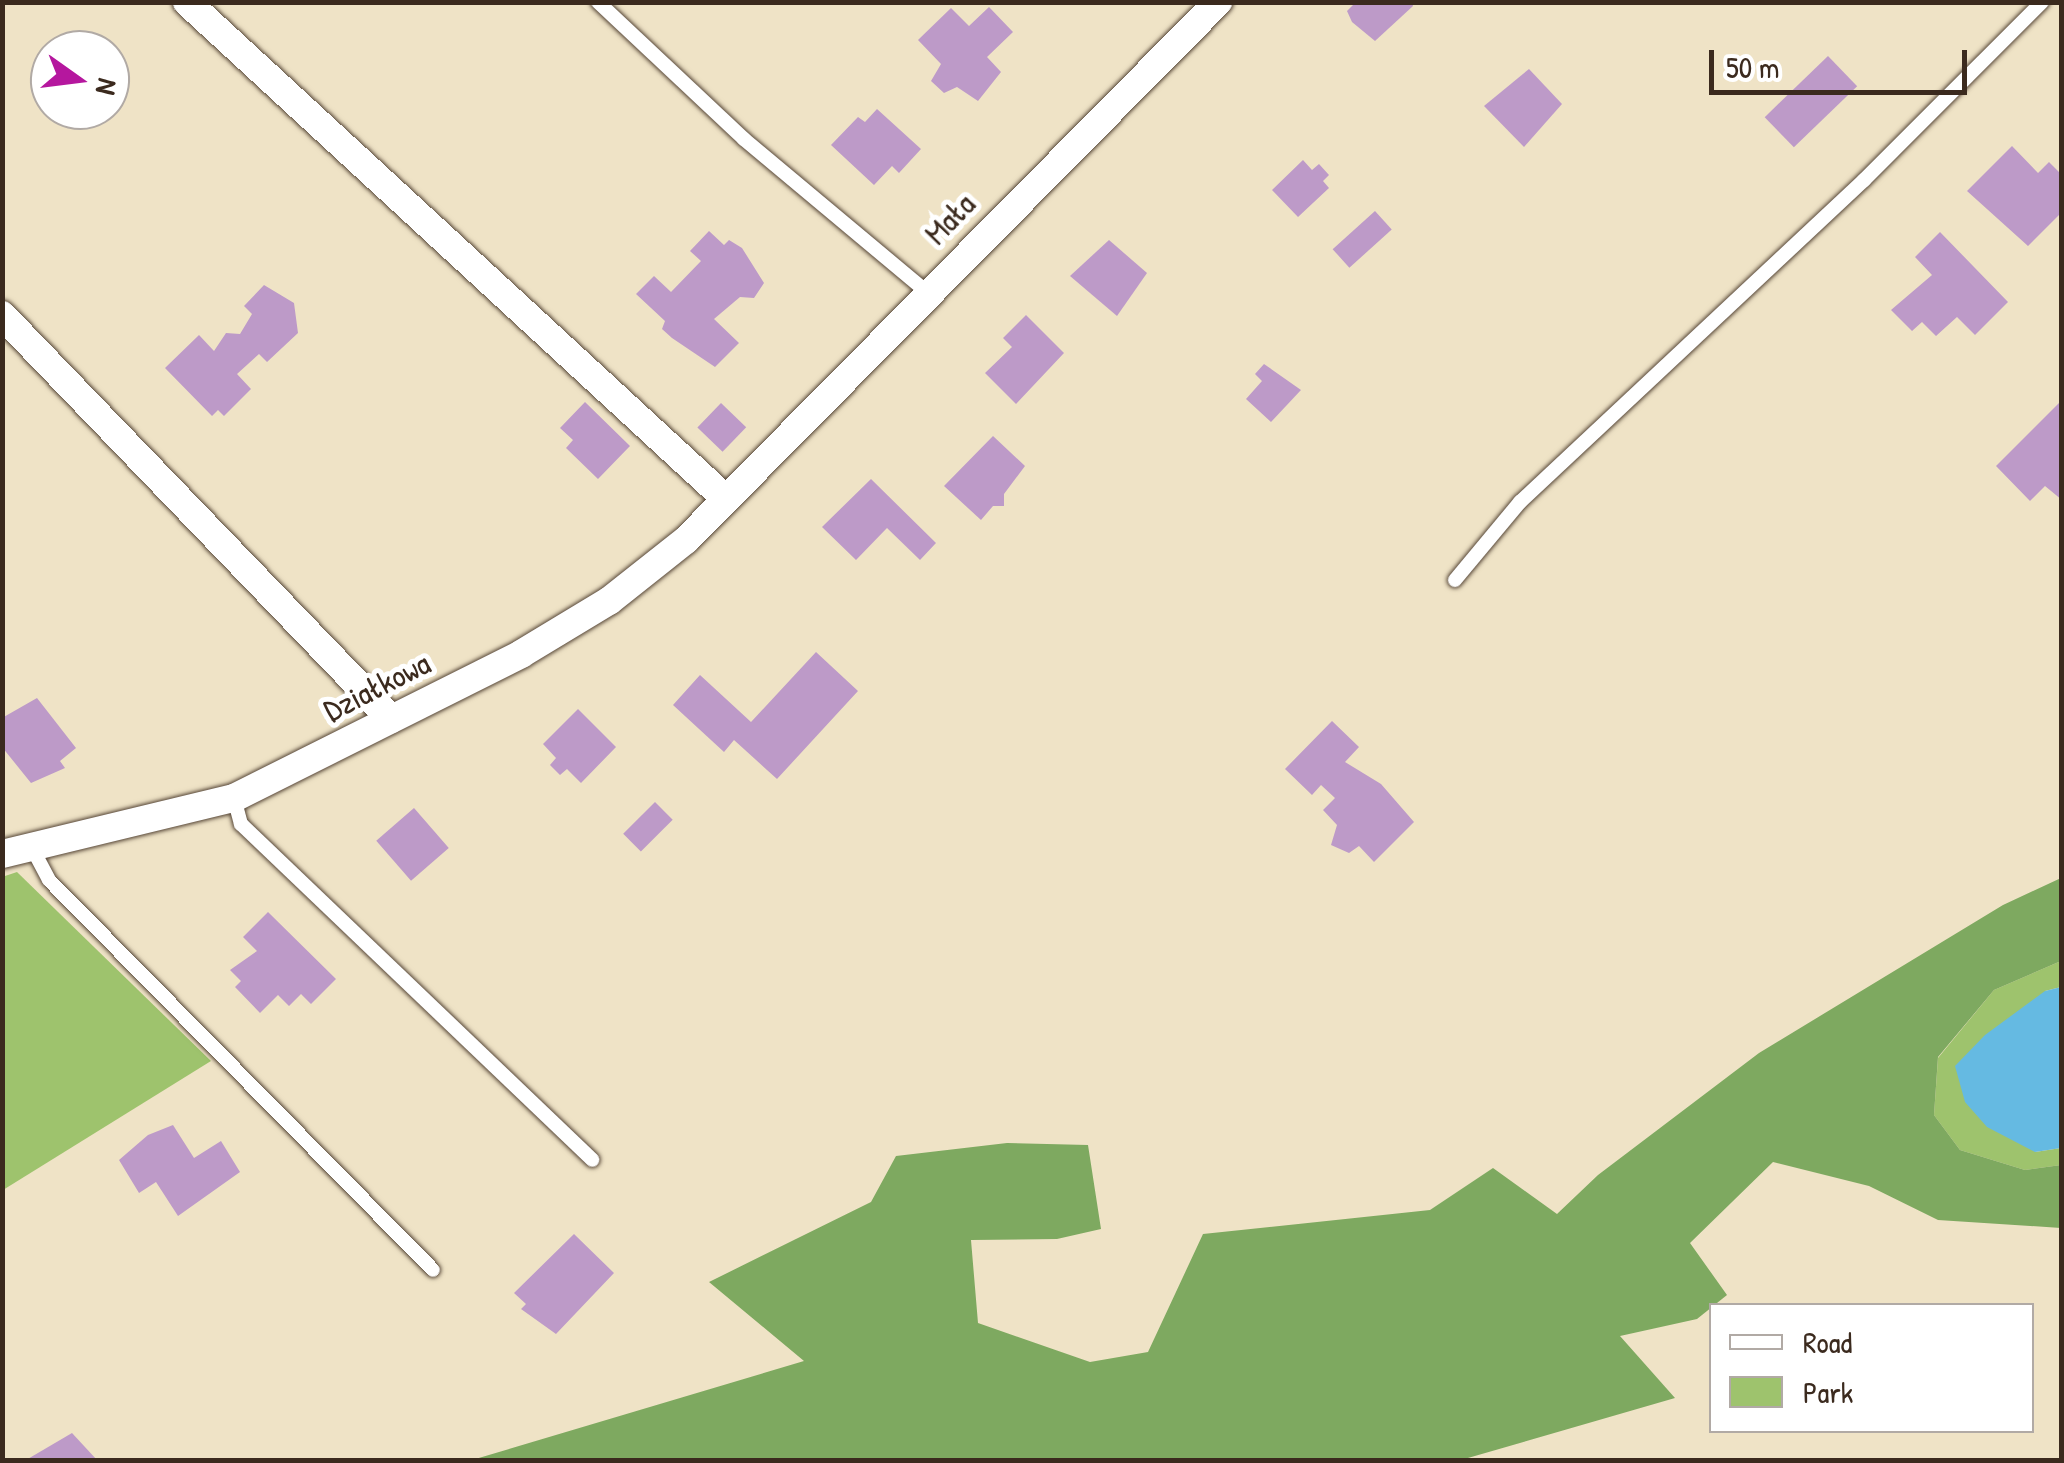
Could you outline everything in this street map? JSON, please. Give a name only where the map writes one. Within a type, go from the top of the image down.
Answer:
[{"type":"street","points":[[187,2],[732,494]]},
{"type":"street","name":"Mała","points":[[732,494],[927,292],[1218,2]]},
{"type":"street","points":[[2,316],[391,719]]},
{"type":"street","name":"Działkowa","points":[[13,845],[234,798],[520,654],[609,601],[686,540],[732,494]]},
{"type":"lane","points":[[598,2],[744,139],[927,292]]},
{"type":"lane","points":[[1455,580],[1520,502],[1864,180],[2042,2]]},
{"type":"lane","points":[[234,798],[242,824],[592,1160]]},
{"type":"lane","points":[[13,845],[433,1270]]},
{"type":"green space","points":[[17,872],[211,1061],[3,1190],[2,877]]},
{"type":"green space","points":[[2061,878],[2061,961],[1994,990],[1938,1057],[1934,1115],[1960,1150],[2025,1170],[2061,1165],[2061,1228],[1938,1220],[1869,1186],[1773,1162],[1690,1243],[1727,1295],[1717,1303],[1709,1303],[1709,1309],[1697,1319],[1620,1336],[1675,1398],[1461,1460],[472,1460],[804,1361],[709,1282],[871,1202],[896,1156],[1007,1143],[1088,1145],[1101,1229],[1057,1239],[971,1240],[978,1323],[1090,1362],[1148,1352],[1203,1234],[1430,1210],[1493,1168],[1557,1214],[1598,1175],[1759,1053],[2003,905]]},
{"type":"green space","points":[[2061,961],[2061,987],[2045,991],[2035,1152],[2061,1148],[2061,1165],[2025,1170],[1960,1150],[1934,1115],[1938,1058],[1994,990]]},
{"type":"water","points":[[2061,987],[2061,1148],[2035,1152],[1987,1127],[1965,1102],[1955,1066],[1985,1035],[2045,991]]},
{"type":"building","points":[[1356,2],[1412,2],[1413,6],[1375,41],[1352,22],[1347,11]]},
{"type":"building","points":[[989,7],[1013,32],[987,57],[1001,72],[978,101],[957,87],[944,93],[931,81],[941,64],[918,40],[951,8],[969,26]]},
{"type":"building","points":[[1828,56],[1857,86],[1794,147],[1765,117]]},
{"type":"building","points":[[1529,69],[1562,104],[1524,147],[1484,106]]},
{"type":"building","points":[[877,109],[921,149],[899,173],[892,166],[874,185],[831,145],[858,117],[865,122]]},
{"type":"building","points":[[2012,146],[2038,173],[2049,162],[2062,175],[2062,212],[2028,246],[1967,191]]},
{"type":"building","points":[[1303,160],[1312,170],[1319,164],[1329,175],[1323,181],[1329,188],[1298,217],[1272,190]]},
{"type":"building","points":[[1375,211],[1392,230],[1349,268],[1333,249]]},
{"type":"building","points":[[709,231],[724,245],[729,240],[742,248],[764,283],[754,298],[740,297],[714,319],[739,343],[715,367],[662,329],[665,321],[636,294],[654,276],[671,292],[701,261],[690,251]]},
{"type":"building","points":[[1940,232],[2008,302],[1975,335],[1957,317],[1936,336],[1922,322],[1912,331],[1891,310],[1932,275],[1915,257]]},
{"type":"building","points":[[1109,240],[1147,273],[1117,316],[1070,276]]},
{"type":"building","points":[[264,285],[294,303],[298,333],[267,362],[259,354],[237,374],[251,389],[224,416],[218,410],[212,416],[165,368],[199,335],[214,351],[226,333],[240,334],[252,314],[244,306]]},
{"type":"building","points":[[1026,315],[1064,353],[1016,404],[985,373],[1012,347],[1003,338]]},
{"type":"building","points":[[1264,364],[1301,390],[1271,422],[1246,399],[1262,381],[1255,374]]},
{"type":"building","points":[[2062,400],[2062,500],[2045,486],[2030,501],[1996,466]]},
{"type":"building","points":[[585,402],[630,446],[598,479],[566,448],[573,440],[560,428]]},
{"type":"building","points":[[721,403],[746,427],[723,452],[697,427]]},
{"type":"building","points":[[993,436],[1025,466],[1004,494],[1004,506],[993,506],[981,520],[944,486]]},
{"type":"building","points":[[871,479],[936,543],[920,560],[887,528],[856,560],[822,527]]},
{"type":"building","points":[[816,652],[858,691],[777,779],[734,740],[724,752],[673,705],[700,675],[751,722]]},
{"type":"building","points":[[37,698],[76,748],[60,761],[65,768],[31,783],[2,747],[2,718]]},
{"type":"building","points":[[578,709],[616,747],[581,783],[567,769],[560,775],[550,765],[556,758],[543,744]]},
{"type":"building","points":[[1332,721],[1359,747],[1345,762],[1381,784],[1414,822],[1374,862],[1359,846],[1349,853],[1331,845],[1337,825],[1323,810],[1335,798],[1321,785],[1312,795],[1285,769]]},
{"type":"building","points":[[655,802],[673,820],[641,851],[623,834]]},
{"type":"building","points":[[414,808],[449,848],[411,881],[376,841]]},
{"type":"building","points":[[268,912],[336,979],[311,1004],[301,994],[289,1006],[278,995],[260,1013],[235,987],[241,981],[230,970],[257,951],[243,937]]},
{"type":"building","points":[[173,1125],[194,1158],[221,1141],[240,1172],[178,1216],[156,1182],[139,1193],[119,1160],[148,1135]]},
{"type":"building","points":[[574,1234],[614,1273],[556,1334],[521,1309],[526,1304],[514,1293]]},
{"type":"building","points":[[72,1433],[97,1460],[26,1460]]}]
